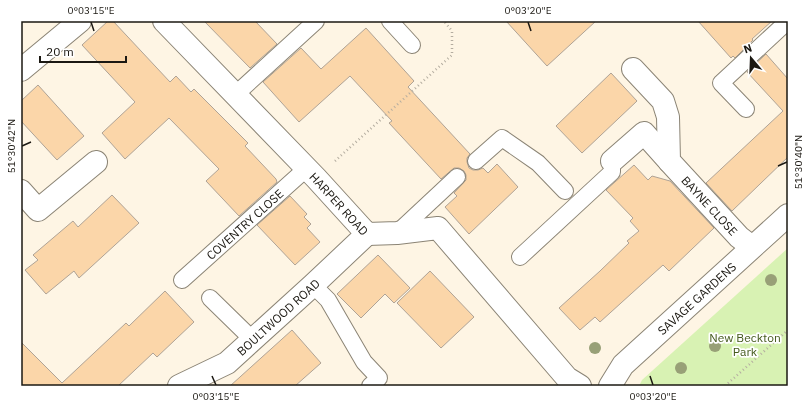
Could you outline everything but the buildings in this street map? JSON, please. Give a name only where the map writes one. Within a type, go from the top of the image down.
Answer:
[{"type":"street","points":[[24,61],[80,21]]},
{"type":"street","name":"HARPER ROAD","points":[[164,21],[311,173],[367,234],[397,233],[438,228],[567,378],[580,386]]},
{"type":"street","points":[[633,69],[663,101],[668,117],[670,161]]},
{"type":"street","name":"BAYNE CLOSE","points":[[612,161],[644,133],[739,238],[752,247]]},
{"type":"street","points":[[21,192],[38,210],[96,162]]},
{"type":"street","name":"SAVAGE GARDENS","points":[[610,386],[623,365],[788,215]]},
{"type":"street","name":"BOULTWOOD ROAD","points":[[179,386],[227,363],[367,234]]},
{"type":"lane","points":[[235,95],[316,21]]},
{"type":"lane","points":[[390,21],[412,45]]},
{"type":"lane","points":[[746,109],[722,83],[788,21]]},
{"type":"lane","points":[[476,161],[502,138],[538,163],[565,191]]},
{"type":"lane","points":[[520,257],[612,172],[612,161]]},
{"type":"lane","name":"COVENTRY CLOSE","points":[[182,280],[311,173]]},
{"type":"lane","points":[[397,233],[457,177]]},
{"type":"lane","points":[[313,285],[328,300],[364,362],[379,378],[370,386]]},
{"type":"lane","points":[[210,298],[252,340]]},
{"type":"path","points":[[311,173],[452,55],[452,30],[444,21]]},
{"type":"path","points":[[725,386],[788,330]]},
{"type":"green space","name":"New Beckton Park","points":[[788,248],[788,386],[639,386],[642,380]]}]
